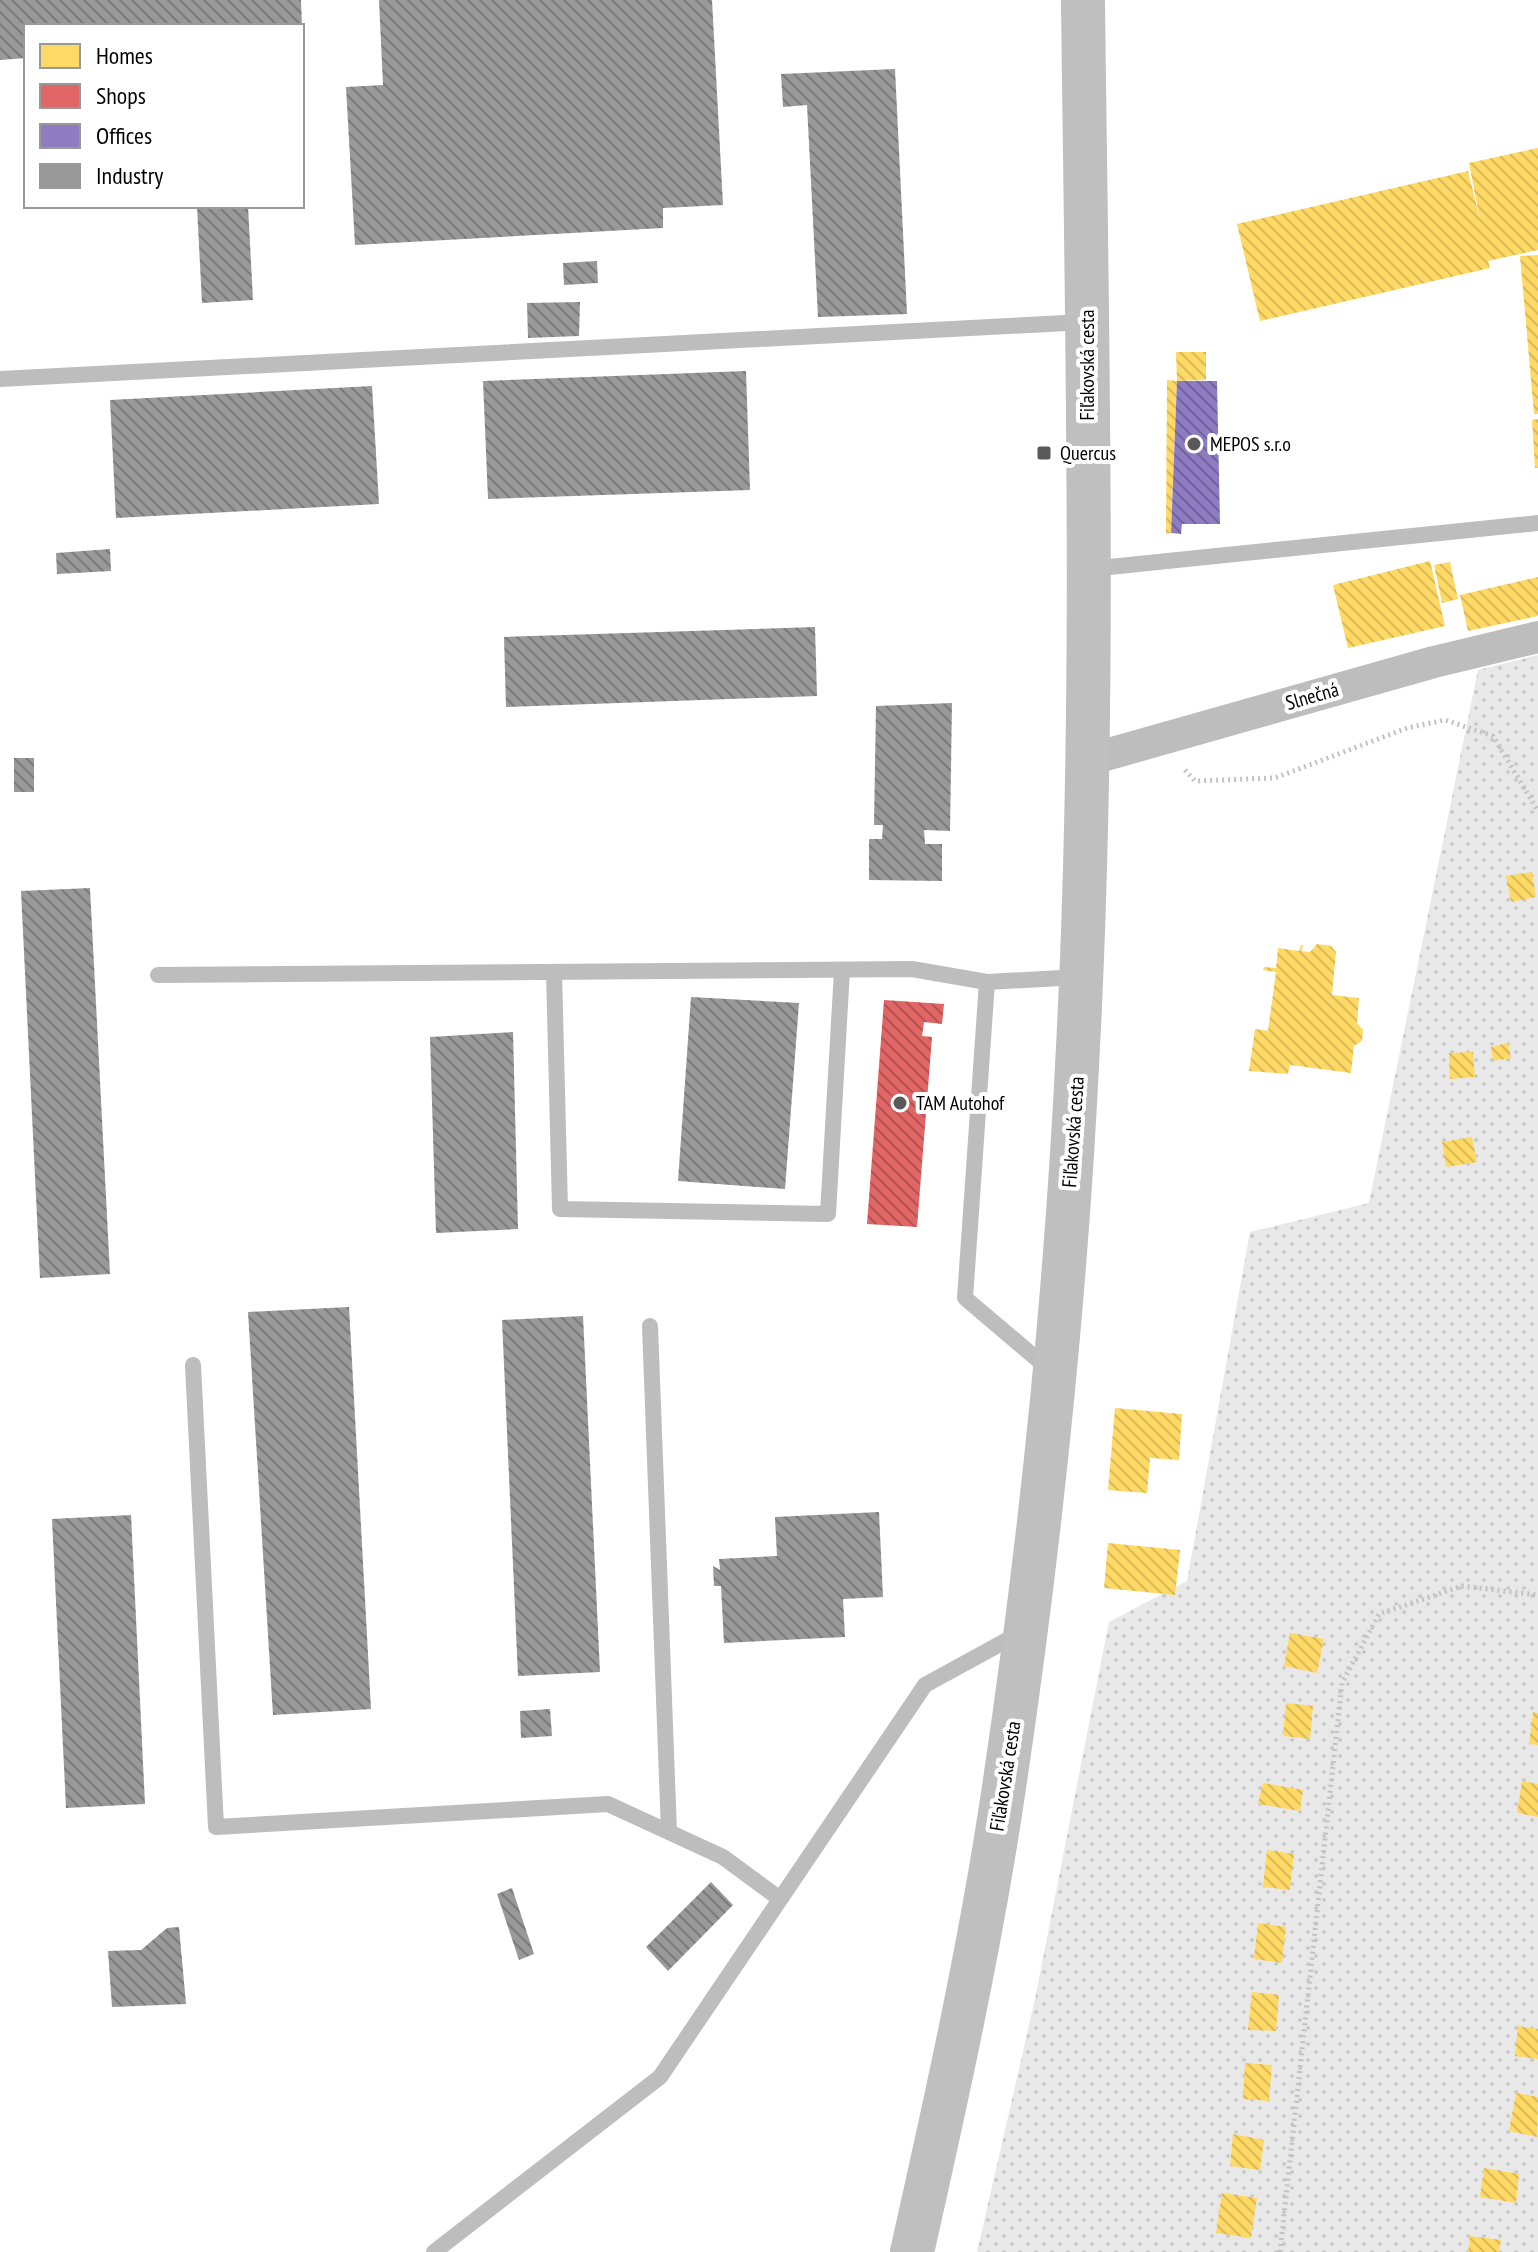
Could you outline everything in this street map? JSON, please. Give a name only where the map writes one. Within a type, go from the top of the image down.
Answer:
[{"type":"street","name":"Fiľakovská cesta","points":[[912,2252],[969,1983],[1002,1800],[1054,1374],[1070,1183],[1088,760],[1083,0]]},
{"type":"street","name":"Slnečná","points":[[1088,760],[1434,662],[1538,637]]},
{"type":"lane","points":[[0,379],[1087,322]]},
{"type":"lane","points":[[1088,570],[1538,523]]},
{"type":"lane","points":[[158,975],[912,969],[987,982],[1080,977]]},
{"type":"lane","points":[[554,972],[560,1209],[828,1214],[842,970]]},
{"type":"lane","points":[[987,982],[965,1298],[1054,1374]]},
{"type":"lane","points":[[650,1326],[669,1832]]},
{"type":"lane","points":[[193,1365],[216,1827],[608,1804],[723,1857],[780,1899]]},
{"type":"lane","points":[[434,2252],[660,2077],[925,1685],[1025,1630]]},
{"type":"path","points":[[1156,740],[1195,781],[1275,778],[1407,728],[1445,720],[1493,736],[1538,811]]},
{"type":"path","points":[[1280,2252],[1342,1683],[1379,1614],[1462,1586],[1538,1595]]},
{"type":"shaded area","points":[[1538,655],[1538,2252],[977,2252],[1035,1999],[1109,1622],[1187,1581],[1250,1232],[1369,1203],[1478,670]]},
{"type":"building: Homes","points":[[1538,148],[1538,250],[1488,261],[1490,268],[1260,321],[1237,224],[1468,171],[1480,220],[1469,163]]},
{"type":"building: Homes","points":[[1538,255],[1538,414],[1534,414],[1520,256]]},
{"type":"building: Homes","points":[[1176,352],[1206,352],[1206,380],[1177,381]]},
{"type":"building: Homes","points":[[1167,380],[1177,381],[1171,533],[1166,534]]},
{"type":"building: Homes","points":[[1538,419],[1538,468],[1535,468],[1532,420]]},
{"type":"building: Homes","points":[[1430,561],[1445,626],[1348,648],[1333,585]]},
{"type":"building: Homes","points":[[1450,562],[1458,599],[1442,603],[1434,565]]},
{"type":"building: Homes","points":[[1538,577],[1538,616],[1468,631],[1460,595]]},
{"type":"building: Homes","points":[[1532,872],[1536,897],[1511,902],[1506,876]]},
{"type":"building: Homes","points":[[1317,944],[1331,946],[1336,952],[1332,995],[1359,998],[1357,1023],[1363,1030],[1362,1041],[1354,1046],[1351,1073],[1290,1065],[1288,1074],[1249,1071],[1255,1029],[1268,1031],[1276,972],[1263,970],[1264,967],[1276,968],[1278,948],[1299,951],[1303,945],[1302,951],[1310,952]]},
{"type":"building: Homes","points":[[1508,1043],[1511,1058],[1493,1061],[1491,1047]]},
{"type":"building: Homes","points":[[1473,1052],[1475,1077],[1450,1079],[1449,1053]]},
{"type":"building: Homes","points":[[1472,1137],[1477,1162],[1446,1167],[1442,1142]]},
{"type":"building: Homes","points":[[1115,1408],[1182,1414],[1179,1460],[1150,1458],[1147,1493],[1108,1490]]},
{"type":"building: Homes","points":[[1108,1543],[1180,1550],[1175,1595],[1104,1588]]},
{"type":"building: Homes","points":[[1290,1633],[1324,1639],[1317,1673],[1284,1666]]},
{"type":"building: Homes","points":[[1286,1703],[1313,1706],[1310,1739],[1283,1736]]},
{"type":"building: Homes","points":[[1533,1712],[1538,1713],[1538,1745],[1529,1744]]},
{"type":"building: Homes","points":[[1522,1781],[1538,1784],[1538,1817],[1517,1813]]},
{"type":"building: Homes","points":[[1263,1783],[1303,1790],[1300,1811],[1258,1804]]},
{"type":"building: Homes","points":[[1267,1850],[1294,1854],[1290,1890],[1263,1887]]},
{"type":"building: Homes","points":[[1258,1923],[1286,1927],[1282,1963],[1254,1959]]},
{"type":"building: Homes","points":[[1252,1992],[1279,1995],[1276,2031],[1248,2030]]},
{"type":"building: Homes","points":[[1518,2026],[1538,2029],[1538,2059],[1515,2056]]},
{"type":"building: Homes","points":[[1245,2063],[1272,2065],[1269,2101],[1243,2099]]},
{"type":"building: Homes","points":[[1516,2093],[1538,2097],[1537,2137],[1509,2131]]},
{"type":"building: Homes","points":[[1233,2134],[1264,2140],[1260,2170],[1230,2166]]},
{"type":"building: Homes","points":[[1484,2168],[1519,2174],[1516,2203],[1480,2197]]},
{"type":"building: Homes","points":[[1222,2193],[1257,2198],[1251,2238],[1216,2233]]},
{"type":"building: Homes","points":[[1470,2236],[1501,2240],[1499,2252],[1468,2252]]},
{"type":"building: Shops","points":[[884,1000],[944,1004],[942,1024],[924,1022],[922,1036],[932,1037],[917,1227],[867,1224]]},
{"type":"building: Offices","points":[[1177,381],[1217,381],[1220,524],[1182,524],[1181,534],[1171,533]]},
{"type":"building: Industry","points":[[0,0],[301,0],[302,24],[24,24],[24,58],[0,60]]},
{"type":"building: Industry","points":[[379,0],[712,0],[723,205],[663,208],[663,228],[355,245],[346,87],[383,85]]},
{"type":"building: Industry","points":[[895,69],[907,314],[818,317],[807,105],[783,107],[781,74]]},
{"type":"building: Industry","points":[[197,208],[248,208],[253,300],[202,303]]},
{"type":"building: Industry","points":[[597,261],[598,283],[564,285],[563,263]]},
{"type":"building: Industry","points":[[580,302],[579,336],[528,338],[527,303]]},
{"type":"building: Industry","points":[[746,371],[750,490],[488,499],[483,381]]},
{"type":"building: Industry","points":[[372,386],[379,504],[116,518],[110,400]]},
{"type":"building: Industry","points":[[110,549],[111,571],[57,574],[56,553]]},
{"type":"building: Industry","points":[[815,627],[817,696],[506,707],[504,637]]},
{"type":"building: Industry","points":[[952,703],[950,831],[924,830],[925,844],[942,844],[942,881],[869,880],[869,839],[882,839],[883,825],[874,825],[876,706]]},
{"type":"building: Industry","points":[[14,758],[34,758],[34,792],[14,792]]},
{"type":"building: Industry","points":[[90,888],[110,1274],[40,1278],[21,891]]},
{"type":"building: Industry","points":[[691,997],[799,1003],[785,1189],[678,1181]]},
{"type":"building: Industry","points":[[513,1032],[518,1229],[436,1233],[430,1037]]},
{"type":"building: Industry","points":[[349,1307],[371,1709],[273,1715],[248,1312]]},
{"type":"building: Industry","points":[[583,1316],[600,1672],[518,1676],[502,1320]]},
{"type":"building: Industry","points":[[879,1512],[883,1597],[843,1599],[845,1637],[724,1643],[721,1586],[714,1586],[713,1566],[720,1570],[719,1559],[777,1556],[775,1517]]},
{"type":"building: Industry","points":[[131,1515],[145,1804],[66,1808],[52,1519]]},
{"type":"building: Industry","points":[[550,1709],[552,1736],[521,1738],[520,1711]]},
{"type":"building: Industry","points":[[711,1882],[733,1905],[668,1971],[646,1947]]},
{"type":"building: Industry","points":[[512,1888],[534,1954],[519,1960],[497,1894]]},
{"type":"building: Industry","points":[[179,1927],[186,2004],[112,2007],[108,1951],[141,1950],[167,1928]]},
{"type":"place","name":"MEPOS s.r.o","points":[[1194,444]]},
{"type":"place","name":"Quercus","points":[[1044,453]]},
{"type":"place","name":"TAM Autohof","points":[[900,1103]]}]
